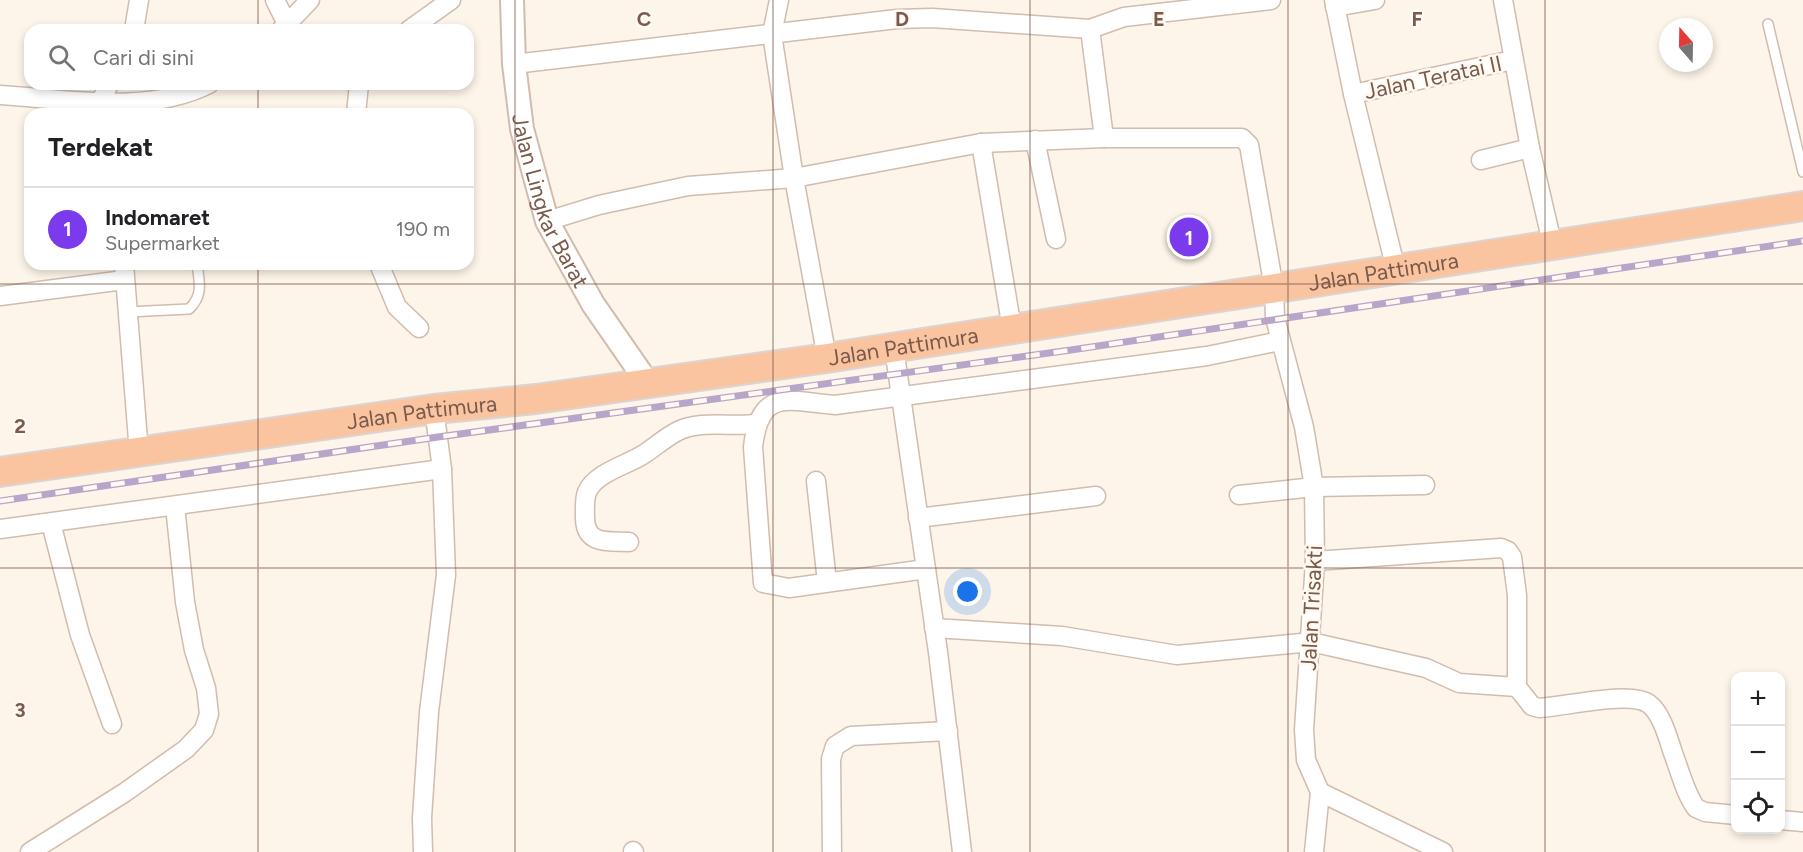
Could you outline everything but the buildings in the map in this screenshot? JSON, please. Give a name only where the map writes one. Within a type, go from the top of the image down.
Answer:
[{"type":"highway","name":"Jalan Pattimura","points":[[0,472],[434,409],[536,399],[827,358],[1553,247],[1803,206]]},
{"type":"street","points":[[135,24],[139,0]]},
{"type":"street","points":[[275,0],[283,24]]},
{"type":"street","points":[[287,24],[310,0]]},
{"type":"street","points":[[417,24],[451,0]]},
{"type":"street","name":"Jalan Lingkar Barat","points":[[512,0],[514,64],[522,129],[547,221],[593,304],[647,382]]},
{"type":"street","points":[[779,0],[772,33],[794,178],[827,358]]},
{"type":"street","points":[[514,64],[897,19],[932,18],[1090,29],[1122,8],[1271,0]]},
{"type":"street","points":[[1375,0],[1335,3],[1353,94],[1396,270]]},
{"type":"street","points":[[1503,0],[1530,148],[1553,247]]},
{"type":"street","points":[[1090,29],[1104,138]]},
{"type":"street","name":"Jalan Teratai II","points":[[1353,94],[1513,60]]},
{"type":"street","points":[[110,90],[112,106]]},
{"type":"street","points":[[0,95],[112,106],[168,100],[194,90]]},
{"type":"street","points":[[357,108],[358,90]]},
{"type":"street","name":"Jalan Trisakti","points":[[547,221],[599,205],[688,186],[794,178],[981,143],[1104,138],[1242,138],[1249,145],[1274,288],[1275,318],[1304,427],[1314,487],[1315,561],[1304,730],[1306,760],[1318,802]]},
{"type":"street","points":[[1035,140],[1056,239]]},
{"type":"street","points":[[981,143],[1012,329]]},
{"type":"street","points":[[1481,160],[1530,148]]},
{"type":"street","points":[[382,270],[397,307],[419,328]]},
{"type":"street","points":[[0,296],[124,272],[139,453]]},
{"type":"street","points":[[926,569],[789,588],[763,582],[753,447],[756,424],[762,412],[777,402],[835,405],[1207,356],[1280,341]]},
{"type":"street","points":[[894,348],[948,731],[962,852]]},
{"type":"street","points":[[423,852],[422,818],[429,712],[446,575],[442,469],[434,409]]},
{"type":"street","points":[[629,542],[601,541],[591,538],[588,534],[584,503],[588,490],[602,477],[642,456],[679,430],[692,427],[756,424]]},
{"type":"street","points":[[0,529],[442,469]]},
{"type":"street","points":[[816,481],[827,582]]},
{"type":"street","points":[[1239,495],[1314,487],[1425,485]]},
{"type":"street","points":[[918,518],[1096,496]]},
{"type":"street","points":[[30,852],[124,793],[186,749],[204,730],[208,714],[206,688],[194,650],[185,602],[175,506]]},
{"type":"street","points":[[51,522],[80,635],[112,724]]},
{"type":"street","points":[[1315,561],[1501,548],[1508,551],[1512,557],[1517,595],[1517,687],[1532,706],[1539,708],[1614,699],[1635,699],[1648,703],[1656,713],[1696,808],[1705,812],[1731,815]]},
{"type":"street","points":[[933,628],[1062,636],[1177,656],[1311,642],[1426,668],[1459,683],[1517,687]]},
{"type":"street","points":[[832,852],[831,759],[835,746],[851,736],[948,731]]},
{"type":"street","points":[[1314,852],[1318,802],[1443,852]]},
{"type":"street","points":[[1785,820],[1803,822]]},
{"type":"lane","points":[[1768,24],[1803,172]]},
{"type":"lane","points":[[127,312],[189,309],[197,301],[200,290],[198,270]]},
{"type":"railway","points":[[0,501],[438,437],[1071,350],[1803,241]]},
{"type":"place","name":"Indomaret","points":[[1189,237]]}]
